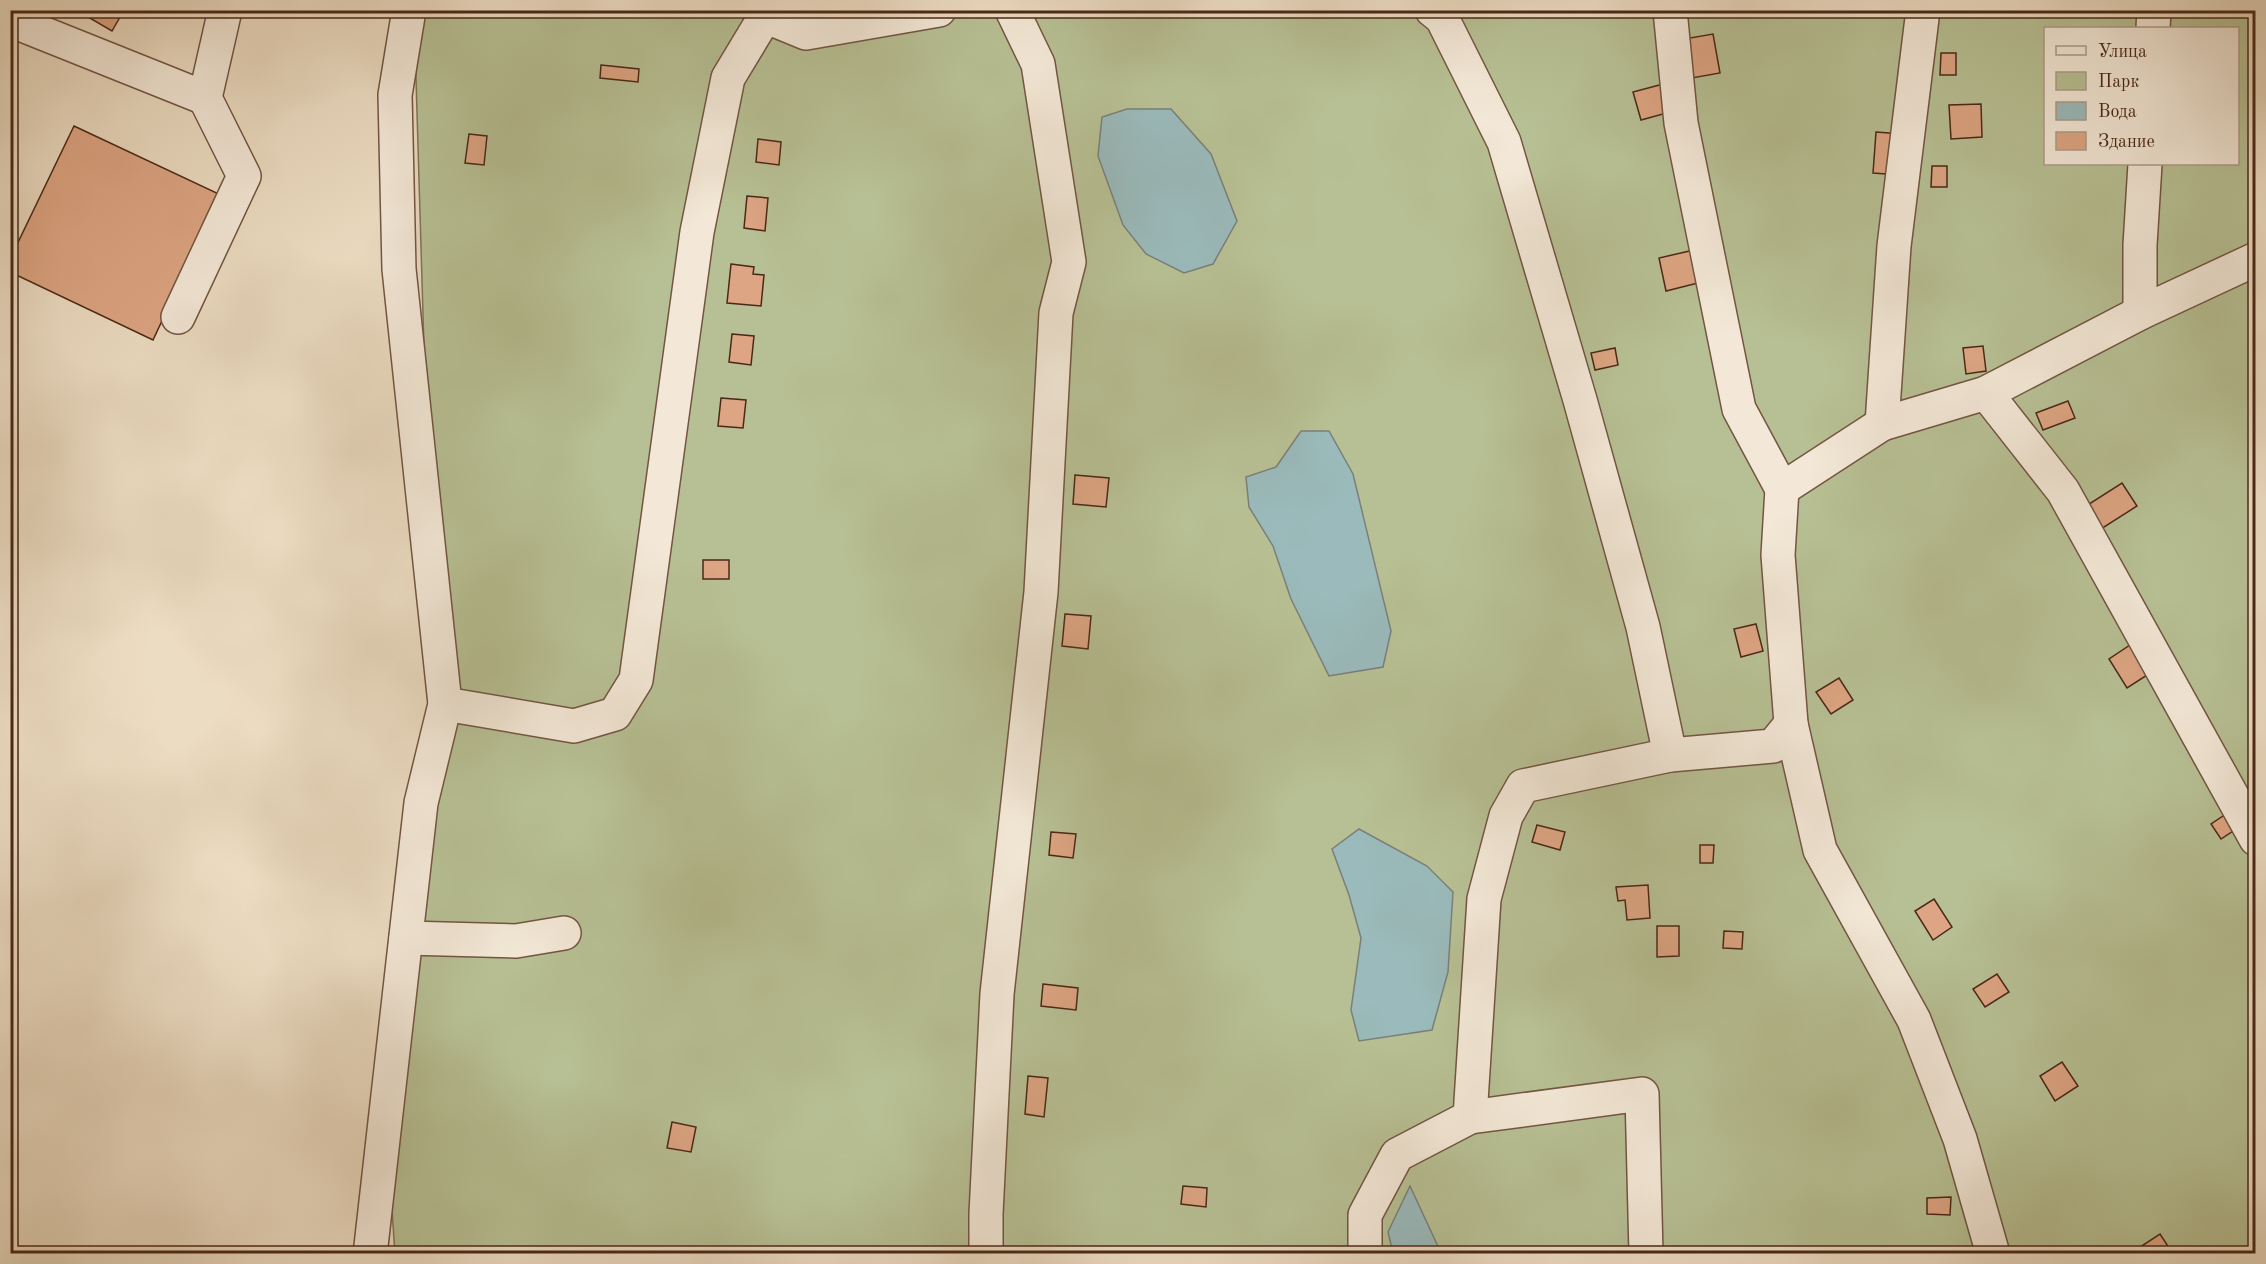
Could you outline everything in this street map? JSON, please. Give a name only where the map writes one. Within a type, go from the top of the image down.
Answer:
[{"type":"street","points":[[178,317],[244,176],[205,98],[225,10]]},
{"type":"street","points":[[372,1254],[371,1246],[421,804],[445,704],[399,269],[395,95],[409,10]]},
{"type":"street","points":[[445,704],[574,726],[615,714],[636,680],[697,232],[728,78],[768,14],[806,33],[939,10]]},
{"type":"street","points":[[986,1254],[997,994],[1041,592],[1056,313],[1070,262],[1038,64],[1012,10]]},
{"type":"street","points":[[1432,10],[1442,18],[1503,142],[1580,399],[1643,627],[1670,755]]},
{"type":"street","points":[[1670,10],[1682,123],[1739,409],[1782,489],[1778,555],[1791,724],[1820,850],[1914,1020],[1960,1139],[1993,1254]]},
{"type":"street","points":[[1882,424],[1894,246],[1923,10]]},
{"type":"street","points":[[2153,27],[2154,10]]},
{"type":"street","points":[[10,20],[205,98]]},
{"type":"street","points":[[2140,314],[2140,245],[2145,165]]},
{"type":"street","points":[[1782,489],[1882,424],[1986,393],[2140,314],[2256,259]]},
{"type":"street","points":[[1986,393],[2063,491],[2256,839]]},
{"type":"street","points":[[1470,1117],[1484,899],[1506,816],[1523,786],[1670,755],[1773,746],[1791,724]]},
{"type":"street","points":[[406,938],[516,941],[564,933]]},
{"type":"street","points":[[1365,1254],[1365,1215],[1397,1155],[1470,1117],[1642,1094],[1646,1254]]},
{"type":"green space","points":[[414,11],[2255,11],[2255,1253],[395,1254],[391,1195],[447,679],[425,382]]},
{"type":"water","points":[[1127,109],[1171,109],[1211,154],[1237,221],[1213,264],[1184,273],[1146,254],[1123,225],[1098,156],[1102,117]]},
{"type":"water","points":[[1301,431],[1329,431],[1353,474],[1391,631],[1383,667],[1329,676],[1291,599],[1273,546],[1249,507],[1246,477],[1276,467]]},
{"type":"water","points":[[1359,829],[1427,866],[1453,892],[1448,972],[1432,1030],[1359,1041],[1351,1010],[1361,938],[1349,895],[1332,849]]},
{"type":"water","points":[[1410,1186],[1441,1253],[1393,1253],[1388,1232]]},
{"type":"building","points":[[76,10],[124,10],[112,31]]},
{"type":"building","points":[[1713,34],[1720,73],[1692,78],[1684,39]]},
{"type":"building","points":[[1941,53],[1956,53],[1956,75],[1940,75]]},
{"type":"building","points":[[601,65],[639,69],[638,82],[600,78]]},
{"type":"building","points":[[1667,83],[1674,111],[1641,120],[1633,92]]},
{"type":"building","points":[[1981,104],[1982,137],[1951,139],[1949,105]]},
{"type":"building","points":[[74,126],[221,195],[153,340],[10,272],[10,259]]},
{"type":"building","points":[[1876,132],[1902,134],[1900,175],[1873,173]]},
{"type":"building","points":[[469,134],[487,136],[484,165],[465,163]]},
{"type":"building","points":[[758,139],[781,142],[779,165],[756,162]]},
{"type":"building","points":[[1932,166],[1947,166],[1947,187],[1931,187]]},
{"type":"building","points":[[747,196],[768,198],[765,231],[744,228]]},
{"type":"building","points":[[1694,250],[1702,282],[1666,291],[1659,258]]},
{"type":"building","points":[[731,264],[754,267],[753,274],[764,275],[761,306],[727,303]]},
{"type":"building","points":[[732,334],[754,336],[751,365],[729,362]]},
{"type":"building","points":[[1983,346],[1986,371],[1966,374],[1963,348]]},
{"type":"building","points":[[1615,348],[1618,365],[1595,370],[1591,353]]},
{"type":"building","points":[[721,398],[746,400],[743,428],[718,426]]},
{"type":"building","points":[[2068,401],[2075,418],[2043,430],[2036,413]]},
{"type":"building","points":[[1075,475],[1109,478],[1106,507],[1073,504]]},
{"type":"building","points":[[2122,483],[2137,506],[2101,529],[2086,506]]},
{"type":"building","points":[[703,560],[729,560],[729,579],[703,579]]},
{"type":"building","points":[[1065,614],[1091,616],[1088,649],[1062,646]]},
{"type":"building","points":[[1756,624],[1763,651],[1741,657],[1734,629]]},
{"type":"building","points":[[2136,641],[2155,670],[2127,688],[2109,659]]},
{"type":"building","points":[[1839,678],[1853,700],[1831,714],[1816,692]]},
{"type":"building","points":[[2226,814],[2236,829],[2221,839],[2211,824]]},
{"type":"building","points":[[1537,825],[1565,832],[1560,850],[1532,842]]},
{"type":"building","points":[[1051,832],[1076,834],[1073,858],[1049,855]]},
{"type":"building","points":[[1700,845],[1714,845],[1713,863],[1700,863]]},
{"type":"building","points":[[1648,885],[1650,918],[1627,920],[1625,900],[1618,901],[1616,887]]},
{"type":"building","points":[[1934,899],[1952,927],[1933,940],[1915,911]]},
{"type":"building","points":[[1657,926],[1679,926],[1679,956],[1657,957]]},
{"type":"building","points":[[1724,931],[1743,932],[1742,949],[1723,948]]},
{"type":"building","points":[[1997,974],[2009,992],[1985,1007],[1973,989]]},
{"type":"building","points":[[1043,984],[1078,988],[1076,1010],[1041,1006]]},
{"type":"building","points":[[2062,1062],[2078,1086],[2055,1101],[2040,1076]]},
{"type":"building","points":[[1028,1076],[1048,1078],[1044,1117],[1025,1114]]},
{"type":"building","points":[[672,1122],[696,1127],[691,1152],[667,1148]]},
{"type":"building","points":[[1183,1186],[1207,1188],[1206,1207],[1181,1204]]},
{"type":"building","points":[[1951,1197],[1950,1215],[1927,1214],[1927,1198]]},
{"type":"building","points":[[2160,1234],[2173,1254],[2140,1254],[2137,1249]]}]
